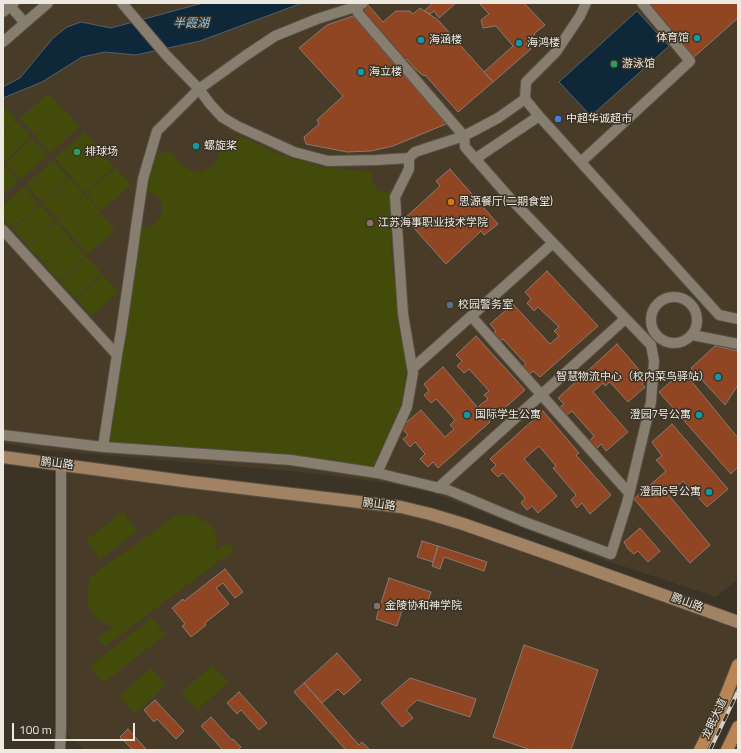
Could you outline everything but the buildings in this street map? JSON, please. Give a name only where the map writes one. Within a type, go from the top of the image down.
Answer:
[{"type":"main road","name":"龙眠大道","points":[[700,750],[719,713],[738,665]]},
{"type":"main road","points":[[727,750],[738,727]]},
{"type":"street","points":[[3,42],[48,3]]},
{"type":"street","points":[[122,3],[166,55],[199,89],[222,117],[236,126],[294,152],[328,161],[409,158],[415,152],[464,136],[498,118],[525,99]]},
{"type":"street","points":[[586,3],[580,16],[556,52],[526,82],[525,99],[719,315],[738,319]]},
{"type":"street","points":[[581,162],[690,61],[642,3]]},
{"type":"street","points":[[104,447],[136,226],[144,179],[157,131],[199,89],[275,36],[318,19],[360,5]]},
{"type":"street","points":[[3,435],[104,447],[291,460],[377,473],[448,490],[522,521],[611,554],[629,493],[652,402],[655,342],[650,319],[652,312],[656,305],[662,300],[669,297],[677,297],[692,305],[696,312],[696,328],[692,335],[687,340],[673,344],[655,342],[625,319],[508,196],[475,159],[465,147],[464,136],[358,13],[360,5]]},
{"type":"street","points":[[9,7],[25,23]]},
{"type":"street","points":[[475,159],[539,116]]},
{"type":"street","points":[[377,473],[407,407],[414,373],[403,314],[395,197],[409,169],[409,158]]},
{"type":"street","points":[[3,230],[117,355]]},
{"type":"street","points":[[413,368],[553,243]]},
{"type":"street","points":[[692,305],[702,296]]},
{"type":"street","points":[[471,316],[629,493]]},
{"type":"street","points":[[438,488],[625,319]]},
{"type":"street","points":[[692,335],[738,344]]},
{"type":"street","name":"鹏山路","points":[[3,457],[191,482],[401,507],[463,524],[738,622]]},
{"type":"street","points":[[60,750],[61,465]]},
{"type":"shaded area","name":"江苏海事职业技术学院","points":[[3,3],[738,3],[738,574],[736,581],[716,597],[607,561],[434,493],[388,483],[302,472],[44,450],[3,443]]},
{"type":"shaded area","name":"金陵协和神学院","points":[[61,465],[401,507],[738,622],[738,664],[700,750],[85,750],[61,729]]},
{"type":"green space","points":[[49,93],[64,110],[35,135],[20,118]]},
{"type":"green space","points":[[3,106],[16,120],[3,132]]},
{"type":"green space","points":[[65,110],[79,127],[50,153],[35,136]]},
{"type":"green space","points":[[16,121],[31,137],[4,162],[3,133]]},
{"type":"green space","points":[[84,132],[99,149],[70,175],[55,158]]},
{"type":"green space","points":[[242,137],[283,156],[324,167],[371,172],[372,180],[375,187],[379,191],[392,191],[391,257],[407,369],[400,408],[373,466],[298,457],[108,443],[141,228],[147,228],[155,224],[161,216],[163,206],[157,196],[146,190],[156,154],[171,151],[177,161],[189,170],[198,173],[213,166],[219,156],[218,141]]},
{"type":"green space","points":[[32,139],[47,155],[20,180],[5,163]]},
{"type":"green space","points":[[100,150],[114,167],[85,192],[70,175]]},
{"type":"green space","points":[[53,160],[68,177],[41,201],[26,185]]},
{"type":"green space","points":[[3,165],[18,181],[3,195]]},
{"type":"green space","points":[[116,168],[131,185],[101,211],[86,193]]},
{"type":"green space","points":[[69,178],[84,194],[57,219],[42,202]]},
{"type":"green space","points":[[24,187],[39,204],[12,228],[3,218],[3,206]]},
{"type":"green space","points":[[85,195],[100,212],[73,237],[57,220]]},
{"type":"green space","points":[[40,205],[55,221],[28,246],[13,229]]},
{"type":"green space","points":[[100,213],[115,229],[88,254],[73,237]]},
{"type":"green space","points":[[56,222],[71,239],[44,263],[28,247]]},
{"type":"green space","points":[[71,240],[86,256],[59,281],[44,264]]},
{"type":"green space","points":[[87,257],[102,274],[75,298],[60,282]]},
{"type":"green space","points":[[103,275],[118,291],[91,316],[76,299]]},
{"type":"green space","points":[[123,512],[137,531],[100,559],[86,540]]},
{"type":"green space","points":[[180,513],[183,516],[194,515],[208,523],[215,531],[217,539],[216,551],[228,543],[234,550],[104,647],[98,638],[114,626],[108,625],[98,619],[88,604],[89,582],[91,576]]},
{"type":"green space","points":[[152,618],[165,635],[103,683],[90,666]]},
{"type":"green space","points":[[212,665],[228,682],[197,710],[181,693]]},
{"type":"green space","points":[[151,668],[166,685],[135,714],[119,696]]},
{"type":"water","name":"半霞湖","points":[[203,3],[302,3],[200,41],[136,55],[105,52],[82,57],[42,82],[3,98],[3,87],[20,78],[53,38],[67,27],[81,22],[111,28]]},
{"type":"water","name":"游泳馆","points":[[637,11],[669,46],[591,116],[559,82]]},
{"type":"railway","points":[[710,750],[738,691]]},
{"type":"place","name":"体育馆","points":[[697,38]]},
{"type":"place","name":"海涵楼","points":[[421,40]]},
{"type":"place","name":"海鸿楼","points":[[519,43]]},
{"type":"place","name":"游泳馆","points":[[614,64]]},
{"type":"place","name":"海立楼","points":[[361,72]]},
{"type":"place","name":"中超华诚超市","points":[[558,119]]},
{"type":"place","name":"螺旋桨","points":[[196,146]]},
{"type":"place","name":"排球场","points":[[77,152]]},
{"type":"place","name":"思源餐厅(二期食堂)","points":[[451,202]]},
{"type":"place","name":"江苏海事职业技术学院","points":[[370,223]]},
{"type":"place","name":"校园警务室","points":[[450,305]]},
{"type":"place","name":"智慧物流中心（校内菜鸟驿站）","points":[[718,377]]},
{"type":"place","name":"国际学生公寓","points":[[467,415]]},
{"type":"place","name":"澄园7号公寓","points":[[699,415]]},
{"type":"place","name":"澄园6号公寓","points":[[709,492]]},
{"type":"place","name":"金陵协和神学院","points":[[377,606]]}]
